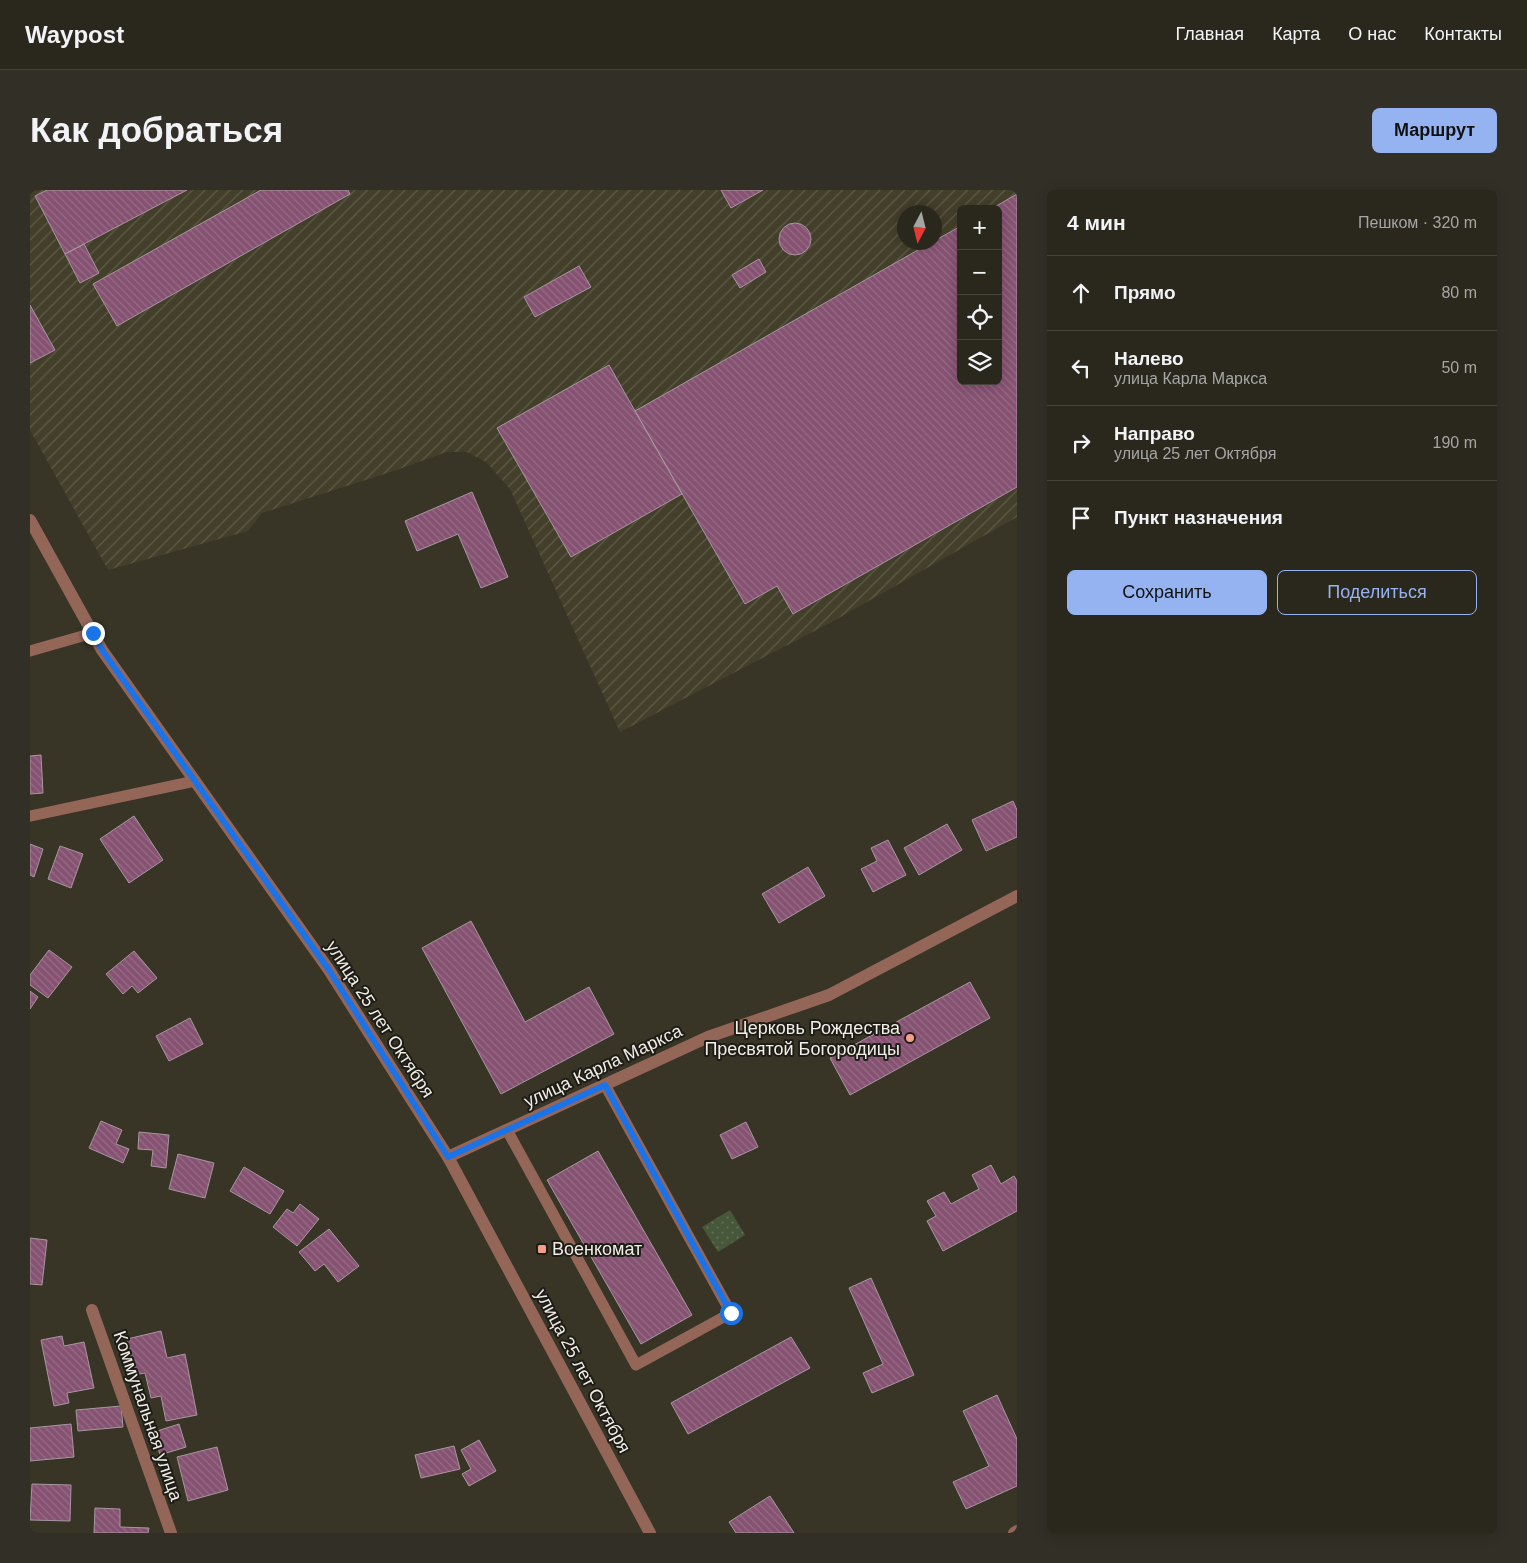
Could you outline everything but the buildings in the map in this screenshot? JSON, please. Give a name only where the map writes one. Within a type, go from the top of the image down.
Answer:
[{"type":"street","name":"улица 25 лет Октября","points":[[30,520],[102,650],[329,970],[448,1157],[650,1533]]},
{"type":"street","name":"улица Карла Маркса","points":[[448,1157],[708,1038],[829,995],[1017,896]]},
{"type":"street","name":"Коммунальная улица","points":[[92,1310],[171,1533]]},
{"type":"lane","points":[[30,651],[93,633]]},
{"type":"lane","points":[[30,816],[195,781]]},
{"type":"lane","points":[[507,1130],[636,1365],[731,1313],[605,1085]]},
{"type":"shaded area","points":[[30,190],[1017,190],[1017,517],[828,624],[620,732],[510,489],[486,462],[467,452],[446,452],[397,470],[262,513],[248,531],[108,570],[30,430]]},
{"type":"green space","points":[[730,1210],[745,1235],[718,1252],[702,1227]]},
{"type":"place","name":"Церковь Рождества Пресвятой Богородицы","points":[[910,1038]]},
{"type":"place","name":"Военкомат","points":[[542,1249]]},
{"type":"route","points":[[93,633],[102,650],[329,970],[448,1157],[605,1085],[731,1313]]}]
